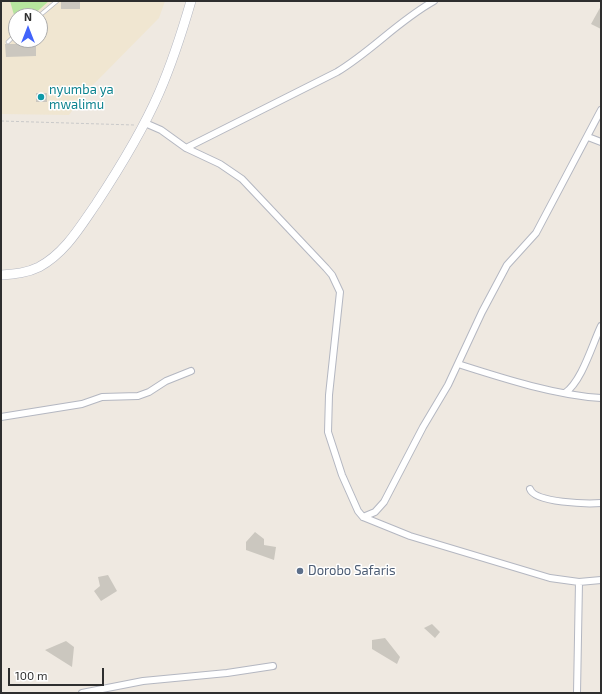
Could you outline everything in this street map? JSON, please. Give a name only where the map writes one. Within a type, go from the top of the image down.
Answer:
[{"type":"street","points":[[1,275],[32,270],[50,260],[66,245],[107,187],[145,123],[170,66],[191,1]]},
{"type":"street","points":[[186,148],[337,72],[355,60],[410,15],[434,1]]},
{"type":"street","points":[[363,517],[375,512],[384,502],[423,428],[438,404],[482,312],[507,264],[536,233],[601,110]]},
{"type":"street","points":[[145,123],[161,130],[186,148],[220,164],[251,187],[280,221],[326,268],[337,284],[340,292],[340,309],[330,380],[328,432],[342,475],[358,511],[363,517],[410,536],[550,578],[579,582],[601,580]]},
{"type":"street","points":[[588,137],[601,142]]},
{"type":"street","points":[[565,393],[571,389],[578,378],[601,326]]},
{"type":"street","points":[[458,364],[506,379],[565,393],[601,398]]},
{"type":"street","points":[[1,417],[82,404],[102,397],[138,396],[149,392],[166,381],[191,372]]},
{"type":"street","points":[[530,489],[534,494],[554,500],[573,503],[601,503]]},
{"type":"street","points":[[577,693],[579,582]]},
{"type":"street","points":[[82,693],[143,681],[227,673],[273,666]]},
{"type":"lane","points":[[48,8],[57,1]]},
{"type":"path","points":[[1,121],[123,125],[145,123]]},
{"type":"shaded area","points":[[1,1],[165,1],[159,18],[85,93],[69,115],[1,114]]},
{"type":"green space","points":[[10,1],[49,1],[41,8],[12,8]]},
{"type":"building","points":[[61,1],[80,1],[80,9],[61,9]]},
{"type":"building","points":[[601,6],[601,29],[591,24]]},
{"type":"building","points":[[5,44],[8,44],[8,48],[36,48],[36,56],[6,57]]},
{"type":"building","name":"nyumba ya mwalimu","points":[[36,93],[47,93],[47,102],[36,102]]},
{"type":"building","points":[[255,532],[264,539],[264,545],[276,547],[274,560],[246,550],[246,542]]},
{"type":"building","points":[[108,575],[117,591],[101,601],[94,591],[100,586],[98,577]]},
{"type":"building","points":[[432,624],[440,632],[435,638],[424,628]]},
{"type":"building","points":[[385,638],[400,657],[397,664],[372,649],[372,640]]},
{"type":"building","points":[[66,641],[74,647],[72,667],[45,650]]},
{"type":"place","name":"nyumba ya mwalimu","points":[[41,97]]},
{"type":"place","name":"Dorobo Safaris","points":[[300,571]]}]
